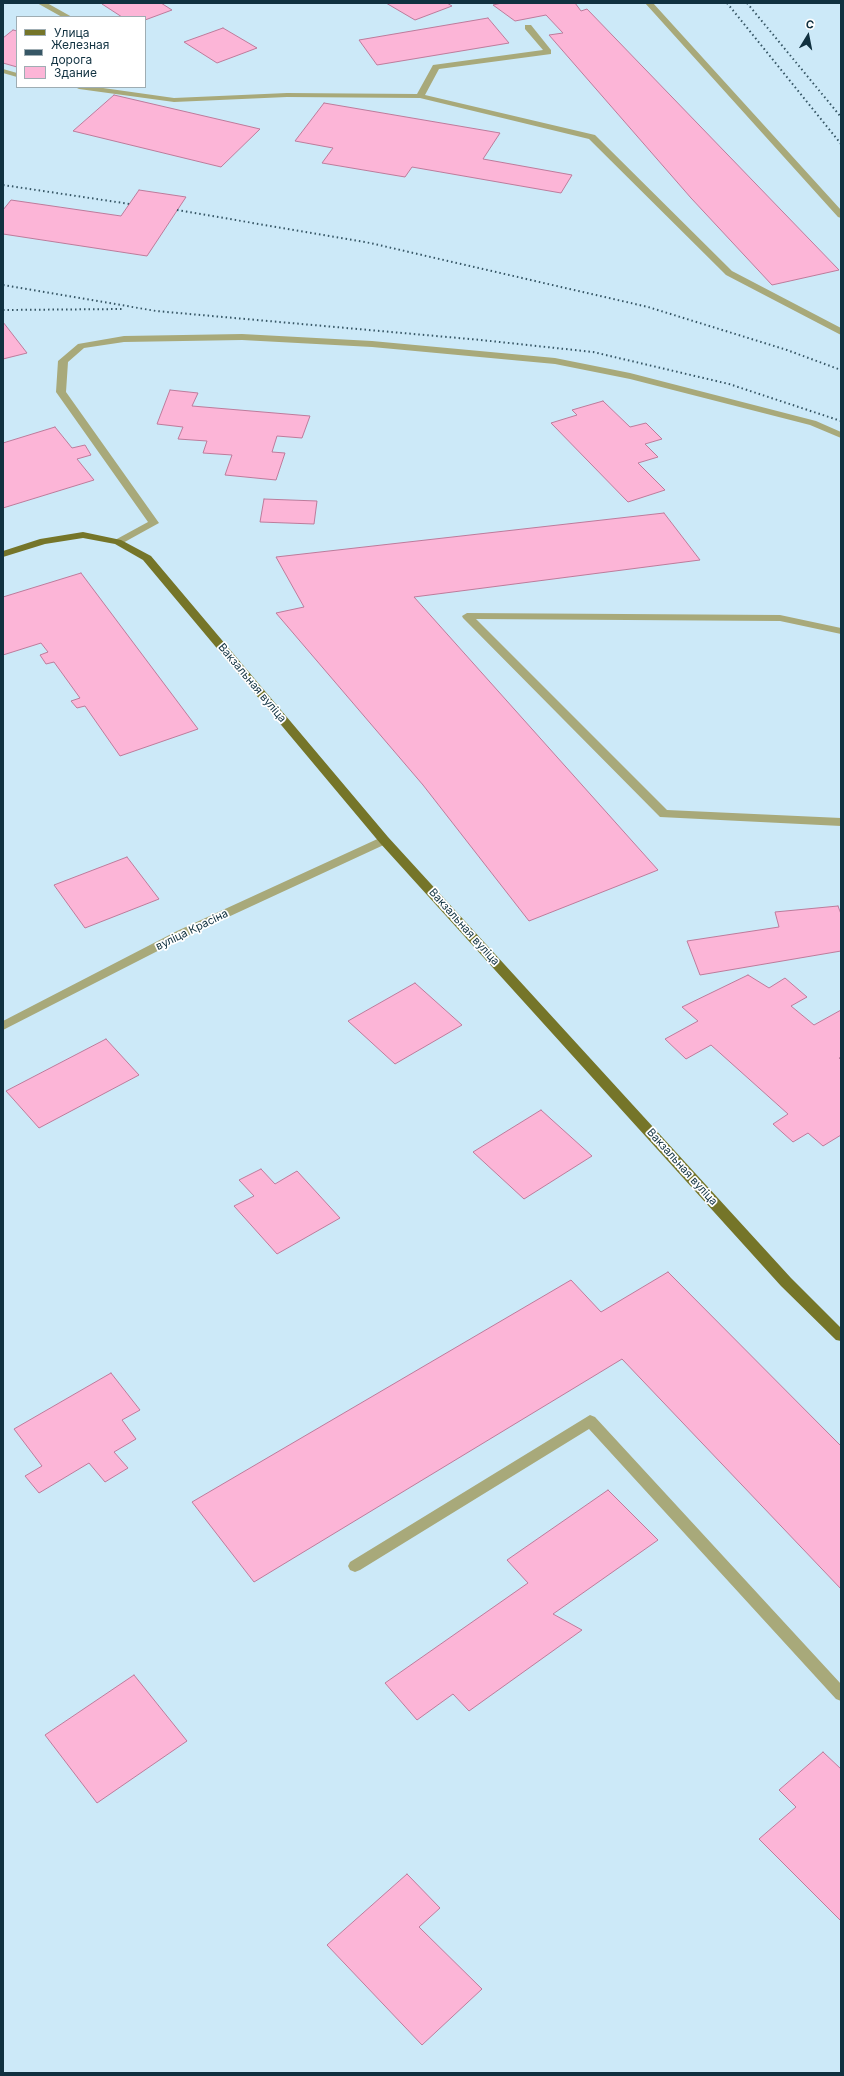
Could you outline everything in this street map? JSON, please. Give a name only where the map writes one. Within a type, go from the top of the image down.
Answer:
[{"type":"main road","name":"Вакзальная вуліца","points":[[3,554],[43,541],[83,535],[118,542],[147,558],[384,840],[786,1282],[841,1336]]},
{"type":"street","points":[[41,3],[66,16]]},
{"type":"street","points":[[649,3],[841,215]]},
{"type":"street","points":[[420,96],[436,67],[548,52],[528,27]]},
{"type":"street","points":[[3,71],[16,75]]},
{"type":"street","points":[[86,88],[174,100],[287,95],[420,96],[592,137],[729,273],[841,332]]},
{"type":"street","points":[[118,542],[154,523],[61,392],[63,361],[81,346],[124,340],[242,337],[372,344],[555,361],[630,376],[814,423],[841,435]]},
{"type":"street","points":[[841,631],[780,618],[468,616],[664,814],[841,822]]},
{"type":"street","name":"вуліца Красіна","points":[[3,1026],[181,934],[384,840]]},
{"type":"street","points":[[355,1566],[590,1421],[841,1694]]},
{"type":"building","points":[[161,3],[172,10],[146,20],[146,16],[120,16],[102,4]]},
{"type":"building","points":[[386,3],[447,3],[452,6],[415,20]]},
{"type":"building","points":[[502,3],[575,3],[581,11],[587,9],[839,270],[772,285],[691,198],[549,35],[563,33],[546,15],[515,21],[493,5]]},
{"type":"building","points":[[488,18],[509,43],[377,65],[359,40]]},
{"type":"building","points":[[223,28],[257,48],[217,63],[184,42]]},
{"type":"building","points":[[13,30],[16,31],[16,67],[3,63],[3,38]]},
{"type":"building","points":[[114,95],[260,129],[221,167],[73,131]]},
{"type":"building","points":[[324,103],[500,133],[483,159],[572,175],[561,193],[412,167],[405,177],[322,163],[333,148],[295,141]]},
{"type":"building","points":[[139,190],[186,197],[147,256],[3,234],[3,210],[11,200],[121,216]]},
{"type":"building","points":[[3,322],[27,353],[3,359]]},
{"type":"building","points":[[170,390],[198,393],[192,406],[310,416],[302,438],[277,436],[272,452],[285,453],[276,480],[225,475],[232,455],[203,453],[207,441],[178,439],[183,427],[157,424]]},
{"type":"building","points":[[603,401],[630,427],[646,423],[662,439],[645,444],[658,457],[638,463],[665,490],[628,502],[551,423],[577,415],[572,410]]},
{"type":"building","points":[[55,427],[72,448],[85,445],[91,455],[77,459],[94,480],[3,508],[3,443]]},
{"type":"building","points":[[264,499],[317,501],[314,524],[260,522]]},
{"type":"building","points":[[664,513],[700,560],[414,597],[658,870],[529,921],[423,785],[276,613],[304,607],[276,557]]},
{"type":"building","points":[[81,573],[198,729],[120,756],[85,706],[77,708],[71,701],[80,698],[54,662],[46,664],[40,655],[48,652],[41,643],[3,655],[3,597]]},
{"type":"building","points":[[127,857],[159,899],[85,928],[54,885]]},
{"type":"building","points":[[838,906],[841,914],[841,951],[700,975],[687,941],[779,927],[775,912]]},
{"type":"building","points":[[748,975],[769,988],[785,978],[807,997],[791,1006],[814,1025],[841,1010],[841,1057],[839,1058],[841,1060],[841,1135],[823,1146],[808,1133],[793,1142],[773,1124],[788,1114],[711,1045],[686,1059],[665,1039],[698,1021],[682,1007]]},
{"type":"building","points":[[415,983],[462,1025],[395,1064],[348,1021]]},
{"type":"building","points":[[106,1039],[139,1075],[39,1128],[6,1091]]},
{"type":"building","points":[[541,1110],[592,1156],[524,1199],[473,1152]]},
{"type":"building","points":[[261,1169],[275,1184],[297,1171],[340,1218],[277,1254],[234,1206],[254,1196],[239,1180]]},
{"type":"building","points":[[668,1272],[841,1446],[841,1589],[622,1359],[254,1582],[192,1502],[571,1280],[601,1312]]},
{"type":"building","points":[[111,1373],[140,1410],[122,1420],[136,1439],[114,1452],[128,1468],[105,1482],[89,1463],[39,1493],[25,1476],[42,1466],[14,1429]]},
{"type":"building","points":[[608,1490],[658,1540],[553,1614],[582,1630],[469,1711],[453,1694],[417,1720],[385,1683],[528,1583],[507,1560]]},
{"type":"building","points":[[134,1675],[187,1741],[97,1803],[45,1735]]},
{"type":"building","points":[[823,1752],[841,1769],[841,1921],[759,1839],[796,1807],[779,1790]]},
{"type":"building","points":[[407,1874],[440,1908],[419,1927],[482,1989],[422,2045],[327,1945]]},
{"type":"railway","points":[[727,3],[841,144]]},
{"type":"railway","points":[[747,3],[841,117]]},
{"type":"railway","points":[[3,185],[130,204]]},
{"type":"railway","points":[[177,210],[370,243],[648,307],[787,350],[841,370]]},
{"type":"railway","points":[[3,285],[156,311],[481,340],[593,352],[729,384],[841,421]]},
{"type":"railway","points":[[3,310],[123,309]]}]
